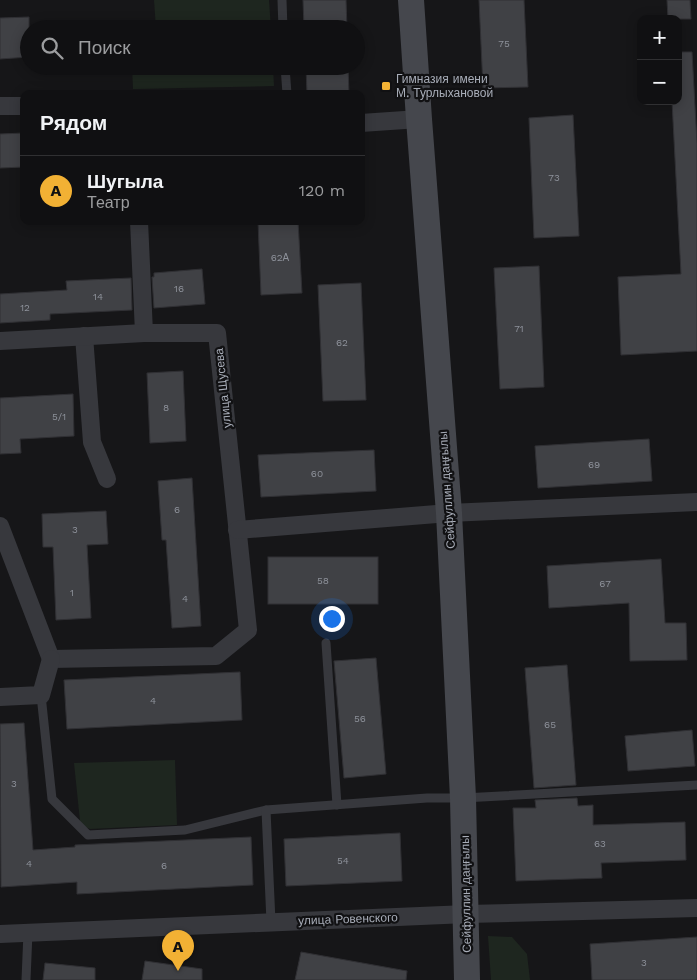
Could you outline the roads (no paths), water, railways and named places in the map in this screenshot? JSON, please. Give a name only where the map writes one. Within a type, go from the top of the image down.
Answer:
[{"type":"main road","name":"Сейфуллин даңғылы","points":[[411,0],[449,513],[463,798],[467,980]]},
{"type":"street","points":[[0,106],[20,106]]},
{"type":"street","points":[[365,122],[419,119]]},
{"type":"street","points":[[139,225],[144,333]]},
{"type":"street","name":"улица Щусева","points":[[0,341],[144,333],[217,333],[248,630],[216,656],[51,659]]},
{"type":"street","points":[[84,336],[92,442],[107,479]]},
{"type":"street","points":[[237,530],[449,513],[697,502]]},
{"type":"street","points":[[0,526],[51,659],[41,695],[0,697]]},
{"type":"street","name":"улица Ровенского","points":[[0,934],[466,914],[697,908]]},
{"type":"lane","points":[[282,0],[283,20]]},
{"type":"lane","points":[[286,75],[287,90]]},
{"type":"lane","points":[[326,643],[337,805]]},
{"type":"lane","points":[[41,695],[52,799],[88,835],[185,830],[266,810],[427,798],[463,798],[697,786]]},
{"type":"lane","points":[[266,810],[271,922]]},
{"type":"lane","points":[[26,980],[28,932]]},
{"type":"place","name":"Гимназия имени М. Турлыхановой","points":[[386,86]]},
{"type":"place","name":"Шугыла","points":[[178,971]]}]
